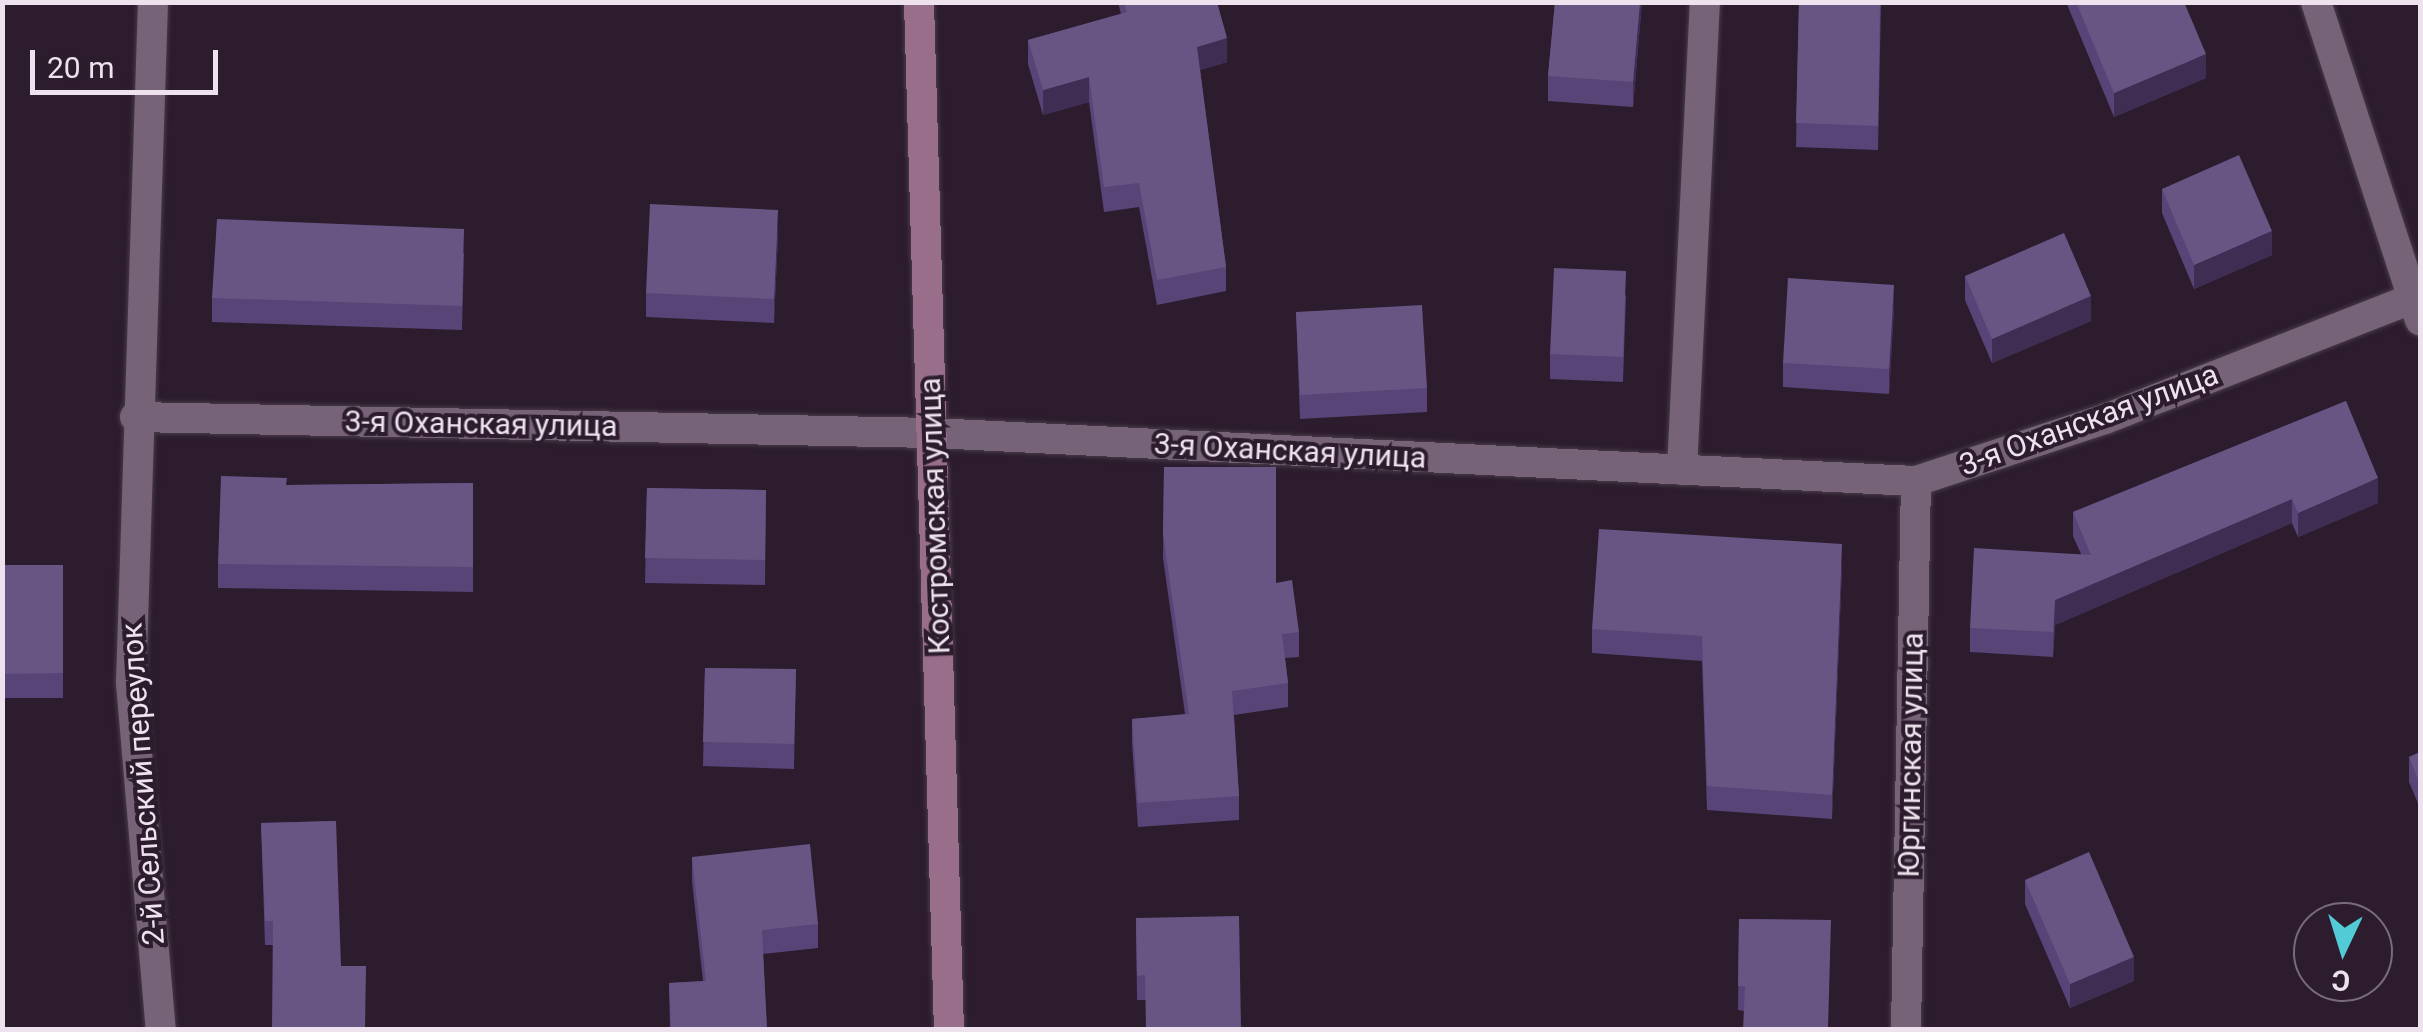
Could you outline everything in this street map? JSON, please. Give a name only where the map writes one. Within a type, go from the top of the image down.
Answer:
[{"type":"street","name":"2-й Сельский переулок","points":[[153,2],[135,418],[130,683],[160,1030]]},
{"type":"street","name":"Костромская улица","points":[[919,2],[948,1030]]},
{"type":"street","points":[[1682,470],[1706,2]]},
{"type":"street","points":[[2316,2],[2416,309]]},
{"type":"street","name":"3-я Оханская улица","points":[[135,418],[933,433],[1916,481],[2105,420],[2416,309]]},
{"type":"street","name":"Юргинская улица","points":[[1906,1030],[1916,481]]},
{"type":"building","points":[[1124,2],[1217,2],[1227,38],[1197,47],[1226,267],[1157,280],[1139,183],[1104,187],[1089,77],[1043,90],[1028,40],[1127,12]]},
{"type":"building","points":[[1555,2],[1640,2],[1633,82],[1548,76]]},
{"type":"building","points":[[1799,2],[1880,2],[1878,126],[1796,123]]},
{"type":"building","points":[[2076,2],[2184,2],[2206,54],[2114,93]]},
{"type":"building","points":[[2239,155],[2272,231],[2194,265],[2162,189]]},
{"type":"building","points":[[650,204],[778,210],[774,299],[646,293]]},
{"type":"building","points":[[217,219],[464,229],[462,306],[212,298]]},
{"type":"building","points":[[2064,233],[2091,296],[1992,339],[1965,276]]},
{"type":"building","points":[[1554,268],[1626,271],[1623,357],[1550,354]]},
{"type":"building","points":[[1788,278],[1894,285],[1889,369],[1783,363]]},
{"type":"building","points":[[1422,305],[1427,388],[1300,395],[1296,312]]},
{"type":"building","points":[[2346,401],[2378,478],[2298,513],[2292,499],[2055,600],[2053,632],[1970,628],[1974,548],[2091,555],[2073,512]]},
{"type":"building","points":[[1164,467],[1276,467],[1276,583],[1292,580],[1299,632],[1282,634],[1288,683],[1232,691],[1239,796],[1138,803],[1132,719],[1189,714],[1163,534]]},
{"type":"building","points":[[221,476],[287,478],[286,485],[473,483],[473,567],[218,564]]},
{"type":"building","points":[[647,488],[766,490],[765,560],[645,558]]},
{"type":"building","points":[[1599,529],[1842,544],[1832,795],[1707,786],[1702,636],[1592,629]]},
{"type":"building","points":[[2,565],[63,565],[63,673],[2,674]]},
{"type":"building","points":[[705,668],[796,669],[794,744],[703,742]]},
{"type":"building","points":[[2420,752],[2420,784],[2409,757]]},
{"type":"building","points":[[336,821],[341,966],[366,966],[365,1030],[272,1030],[273,921],[265,921],[261,823]]},
{"type":"building","points":[[810,844],[818,924],[762,930],[767,1030],[671,1030],[669,983],[706,981],[692,857]]},
{"type":"building","points":[[2089,852],[2134,957],[2070,984],[2025,880]]},
{"type":"building","points":[[1239,916],[1241,1030],[1146,1030],[1145,975],[1137,976],[1136,918]]},
{"type":"building","points":[[1739,919],[1831,920],[1828,1030],[1743,1030],[1745,986],[1738,986]]}]
